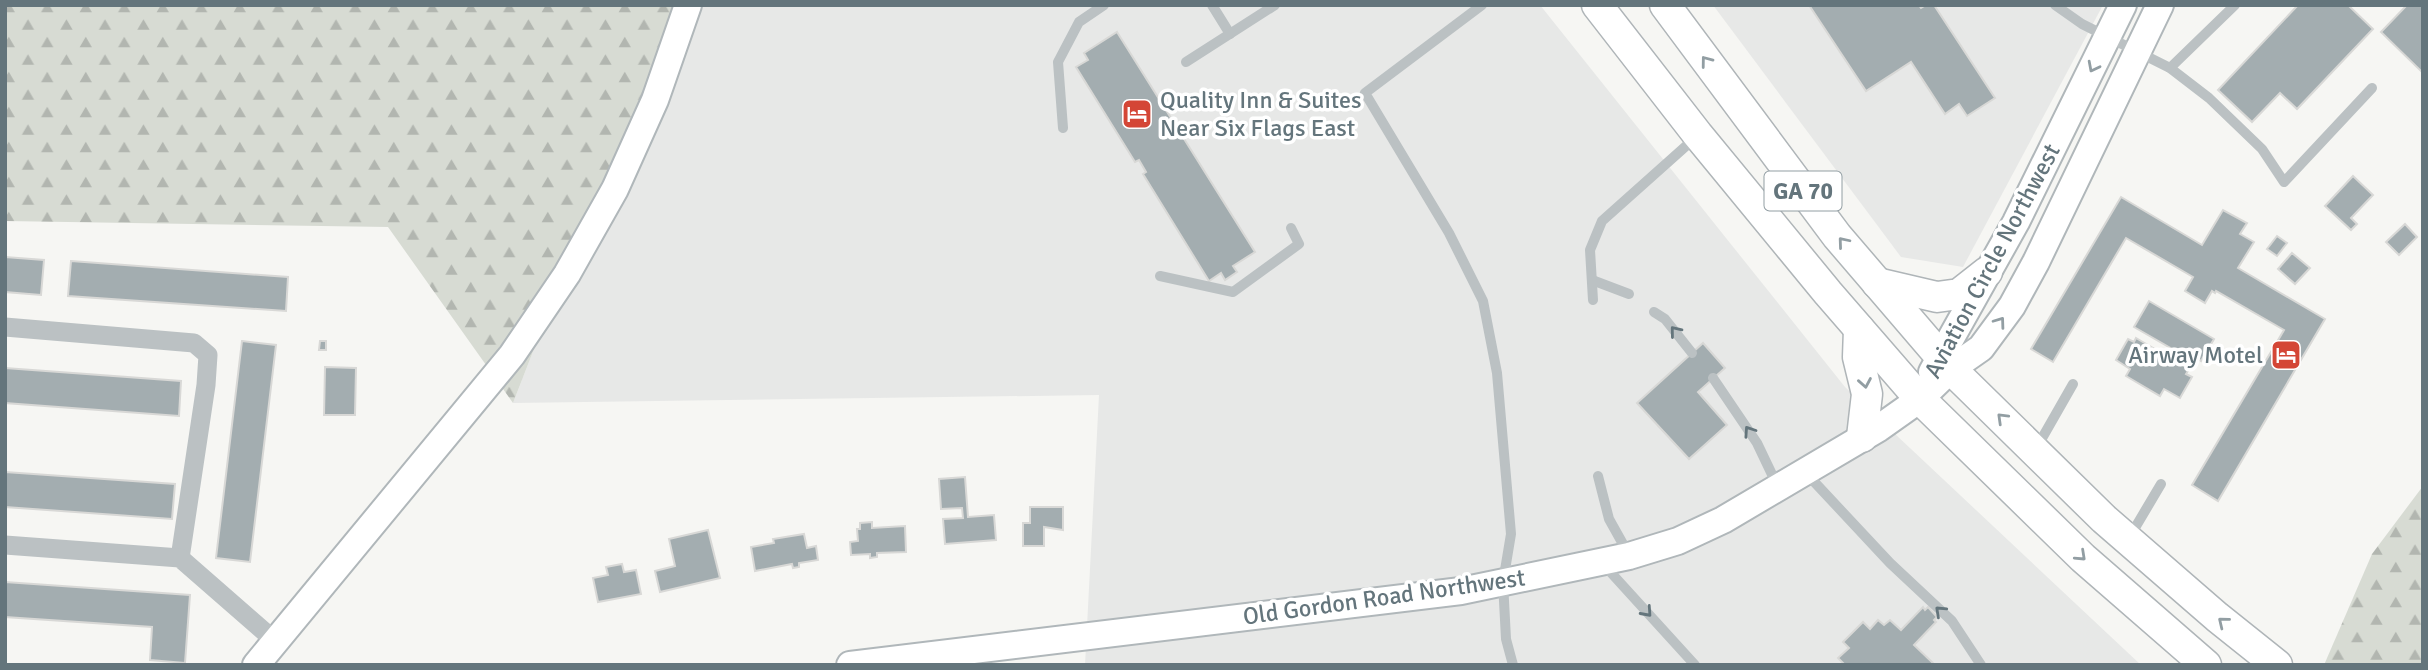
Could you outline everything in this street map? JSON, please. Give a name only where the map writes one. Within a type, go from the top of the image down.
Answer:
[{"type":"main road","name":"GA 70","points":[[1597,5],[1698,135],[1920,399],[2082,558],[2206,665]]},
{"type":"main road","name":"GA 70","points":[[1665,5],[1837,236],[1946,362],[2128,540],[2277,665]]},
{"type":"main road","name":"Aviation Circle Northwest","points":[[1920,399],[1946,362],[1987,272],[2016,222],[2123,5]]},
{"type":"main road","name":"Aviation Circle Northwest","points":[[1946,362],[1981,348],[2012,306],[2036,262],[2160,5]]},
{"type":"main road","points":[[256,665],[512,355],[567,274],[615,189],[655,100],[682,7]]},
{"type":"main road","points":[[1877,283],[1937,297],[1959,294],[1987,272]]},
{"type":"main road","points":[[1859,329],[1858,357],[1867,394],[1862,437]]},
{"type":"main road","name":"Old Gordon Road Northwest","points":[[850,665],[1461,590],[1629,556],[1689,536],[1723,520],[1920,399]]},
{"type":"street","points":[[5,327],[194,343],[208,355],[206,385],[180,558]]},
{"type":"street","points":[[5,545],[180,558],[275,641]]},
{"type":"lane","points":[[1063,128],[1058,62],[1079,22],[1104,5]]},
{"type":"lane","points":[[1212,5],[1230,34]]},
{"type":"lane","points":[[1186,62],[1275,5]]},
{"type":"lane","points":[[1482,5],[1365,93],[1449,233],[1483,301],[1497,373],[1511,534],[1503,582],[1506,639],[1513,665]]},
{"type":"lane","points":[[2056,5],[2082,24],[2170,68],[2210,98],[2262,149],[2284,182],[2372,88]]},
{"type":"lane","points":[[2170,68],[2235,5]]},
{"type":"lane","points":[[1593,300],[1590,250],[1602,221],[1698,135]]},
{"type":"lane","points":[[1160,276],[1234,292],[1300,244],[1291,229]]},
{"type":"lane","points":[[1592,280],[1629,294]]},
{"type":"lane","points":[[1654,312],[1665,319],[1692,353]]},
{"type":"lane","points":[[1713,378],[1757,443],[1778,488]]},
{"type":"lane","points":[[2035,451],[2073,384]]},
{"type":"lane","points":[[1805,471],[1890,563],[1951,621],[1982,665]]},
{"type":"lane","points":[[1598,476],[1609,519],[1629,556]]},
{"type":"lane","points":[[2128,540],[2161,484]]},
{"type":"lane","points":[[1601,562],[1695,665]]},
{"type":"shaded area","points":[[680,5],[1540,5],[1845,387],[2141,665],[1085,665],[1099,395],[513,403],[555,295]]},
{"type":"shaded area","points":[[1713,5],[2103,5],[1963,267],[1901,257]]},
{"type":"green space","points":[[5,5],[680,5],[664,81],[555,295],[513,403],[388,227],[5,221]]},
{"type":"green space","points":[[2423,486],[2423,665],[2324,665],[2372,554]]},
{"type":"building","points":[[1809,5],[1919,5],[1921,8],[1934,5],[1995,98],[1967,116],[1959,104],[1945,114],[1911,62],[1866,91]]},
{"type":"building","points":[[2298,5],[2348,5],[2373,29],[2297,109],[2280,93],[2252,122],[2218,90]]},
{"type":"building","points":[[2407,5],[2423,5],[2423,73],[2381,32]]},
{"type":"building","name":"Quality Inn & Suites Near Six Flags East","points":[[1117,32],[1255,252],[1233,266],[1237,272],[1225,280],[1221,273],[1209,281],[1143,174],[1146,172],[1139,160],[1135,162],[1076,67],[1088,60],[1084,53]]},
{"type":"building","points":[[2353,176],[2373,195],[2351,218],[2357,224],[2351,230],[2325,206]]},
{"type":"building","name":"Airway Motel","points":[[2121,197],[2202,245],[2223,210],[2247,223],[2240,234],[2254,242],[2238,268],[2325,319],[2218,501],[2192,485],[2284,330],[2216,291],[2212,291],[2205,303],[2185,291],[2193,277],[2126,238],[2053,362],[2031,349]]},
{"type":"building","points":[[2405,224],[2417,237],[2399,255],[2386,242]]},
{"type":"building","points":[[2277,236],[2287,243],[2277,256],[2267,249]]},
{"type":"building","points":[[2292,253],[2310,268],[2295,284],[2278,269]]},
{"type":"building","points":[[5,257],[44,260],[41,295],[5,292]]},
{"type":"building","points":[[71,261],[288,277],[286,311],[68,296]]},
{"type":"building","points":[[2149,301],[2214,339],[2201,361],[2197,358],[2195,362],[2134,327]]},
{"type":"building","points":[[2136,338],[2189,369],[2186,374],[2192,377],[2180,398],[2164,389],[2160,396],[2126,376],[2130,369],[2116,360],[2128,339],[2134,342]]},
{"type":"building","points":[[242,341],[276,345],[250,562],[216,558]]},
{"type":"building","points":[[320,341],[326,341],[326,350],[319,350]]},
{"type":"building","points":[[1703,343],[1725,368],[1698,392],[1727,425],[1689,459],[1637,403]]},
{"type":"building","points":[[325,367],[356,368],[355,415],[324,415]]},
{"type":"building","points":[[5,368],[181,381],[179,416],[5,403]]},
{"type":"building","points":[[5,472],[175,484],[172,519],[5,507]]},
{"type":"building","points":[[965,477],[968,517],[994,515],[996,540],[945,544],[943,519],[963,518],[962,508],[941,509],[939,479]]},
{"type":"building","points":[[1030,507],[1063,507],[1063,530],[1044,527],[1044,546],[1023,546],[1023,523],[1030,523]]},
{"type":"building","points":[[872,522],[872,528],[905,526],[906,552],[877,553],[877,557],[870,558],[870,554],[851,555],[850,542],[858,541],[857,529],[860,529],[860,523]]},
{"type":"building","points":[[708,530],[720,578],[660,592],[655,571],[675,566],[669,539]]},
{"type":"building","points":[[804,534],[807,548],[816,546],[818,560],[799,563],[799,567],[793,568],[792,564],[755,571],[751,547],[774,543],[773,539]]},
{"type":"building","points":[[622,564],[624,572],[636,570],[641,594],[598,602],[593,578],[608,575],[606,567]]},
{"type":"building","points":[[5,582],[190,595],[185,663],[150,660],[152,627],[5,617]]},
{"type":"building","points":[[1923,607],[1925,610],[1928,607],[1937,617],[1934,620],[1936,622],[1914,645],[1935,665],[1841,665],[1843,663],[1838,658],[1849,648],[1843,642],[1863,622],[1870,629],[1878,620],[1884,625],[1890,620],[1901,630]]},
{"type":"place","name":"Quality Inn & Suites Near Six Flags East","points":[[1137,114]]},
{"type":"place","name":"Airway Motel","points":[[2286,355]]}]
